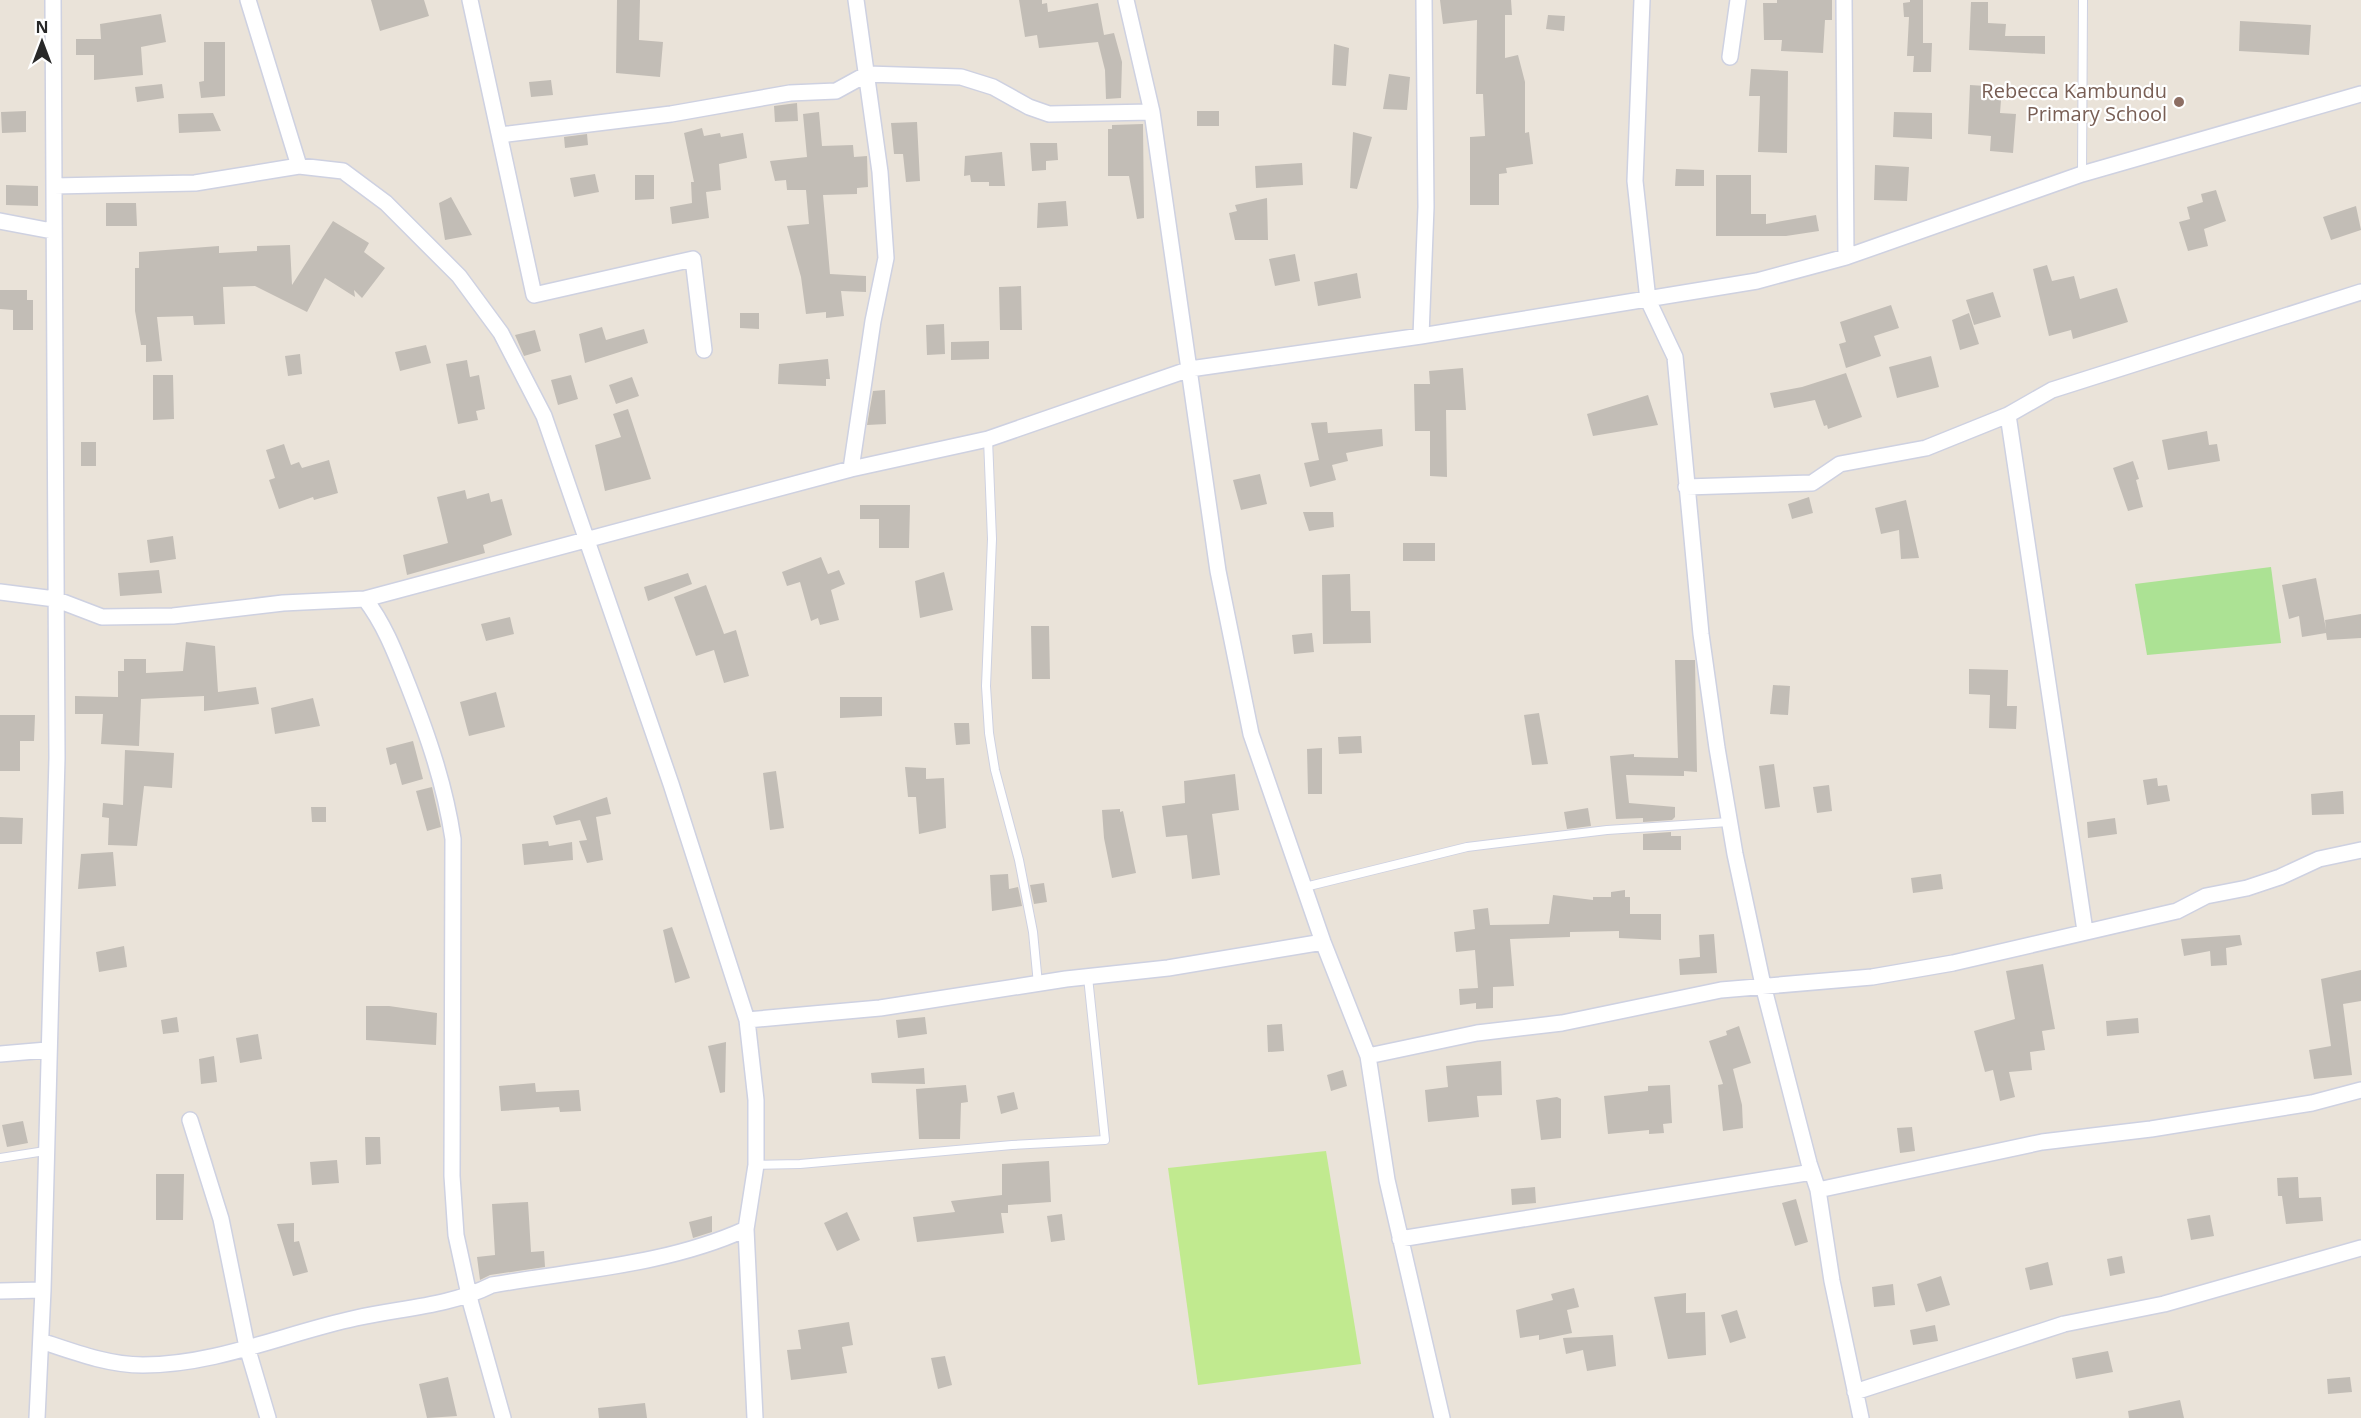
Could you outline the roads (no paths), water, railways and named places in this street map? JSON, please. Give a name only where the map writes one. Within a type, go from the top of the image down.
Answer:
[{"type":"street","points":[[37,1418],[42,1341],[47,1050],[57,758],[52,231],[54,186],[53,0]]},
{"type":"street","points":[[248,0],[299,166]]},
{"type":"street","points":[[470,0],[534,295],[693,259],[704,350]]},
{"type":"street","points":[[851,469],[873,321],[886,258],[885,217],[856,0]]},
{"type":"street","points":[[1126,0],[1152,112],[1218,571],[1251,734],[1323,942],[1368,1056],[1387,1180],[1442,1418]]},
{"type":"street","points":[[1421,336],[1426,207],[1424,0]]},
{"type":"street","points":[[1642,0],[1635,181],[1648,300],[1675,357],[1701,634],[1730,822],[1763,986],[1818,1190],[1832,1281],[1861,1418]]},
{"type":"street","points":[[1730,57],[1738,0]]},
{"type":"street","points":[[1844,0],[1846,257]]},
{"type":"street","points":[[500,135],[671,114],[790,93],[836,91],[867,74],[961,77],[993,87],[1029,107],[1049,114],[1152,112]]},
{"type":"street","points":[[0,592],[55,599],[102,617],[172,616],[283,603],[365,599],[587,542],[851,469],[988,439],[1190,369],[1421,336],[1756,281],[1846,257],[2082,174],[2361,94]]},
{"type":"street","points":[[54,186],[195,183],[299,166],[343,171],[386,203],[459,276],[483,307],[518,365],[544,416],[725,944],[747,1020],[756,1100],[756,1165],[746,1229],[755,1418]]},
{"type":"street","points":[[0,220],[52,231]]},
{"type":"street","points":[[1686,487],[1812,483],[1840,464],[1926,448],[2008,415],[2052,390],[2361,292]]},
{"type":"street","points":[[2008,415],[2085,931]]},
{"type":"street","points":[[365,599],[381,619],[425,731],[444,788],[453,839],[452,1176],[456,1234],[469,1296],[502,1418]]},
{"type":"street","points":[[1368,1056],[1477,1034],[1562,1023],[1721,990],[1883,975],[1988,956],[2085,931],[2177,911],[2206,896],[2247,888],[2280,877],[2319,859],[2361,850]]},
{"type":"street","points":[[747,1020],[880,1008],[1088,977],[1168,968],[1323,942]]},
{"type":"street","points":[[0,1054],[47,1050]]},
{"type":"street","points":[[1818,1190],[2042,1143],[2151,1129],[2312,1103],[2361,1090]]},
{"type":"street","points":[[190,1120],[221,1219],[247,1347],[268,1418]]},
{"type":"street","points":[[1400,1239],[1812,1172]]},
{"type":"street","points":[[42,1341],[97,1358],[142,1365],[186,1361],[355,1318],[469,1296],[492,1285],[650,1260],[723,1240],[746,1229]]},
{"type":"street","points":[[1855,1392],[2064,1324],[2164,1304],[2361,1248]]},
{"type":"street","points":[[0,1291],[43,1290]]},
{"type":"lane","points":[[2082,174],[2083,0]]},
{"type":"lane","points":[[988,439],[992,539],[986,686],[989,733],[995,770],[1019,860],[1039,986]]},
{"type":"lane","points":[[1305,887],[1467,847],[1606,830],[1730,822]]},
{"type":"lane","points":[[756,1165],[800,1164],[1012,1145],[1105,1140],[1088,977]]},
{"type":"lane","points":[[0,1158],[45,1151]]},
{"type":"place","name":"Rebecca Kambundu Primary School","points":[[2179,102]]}]
